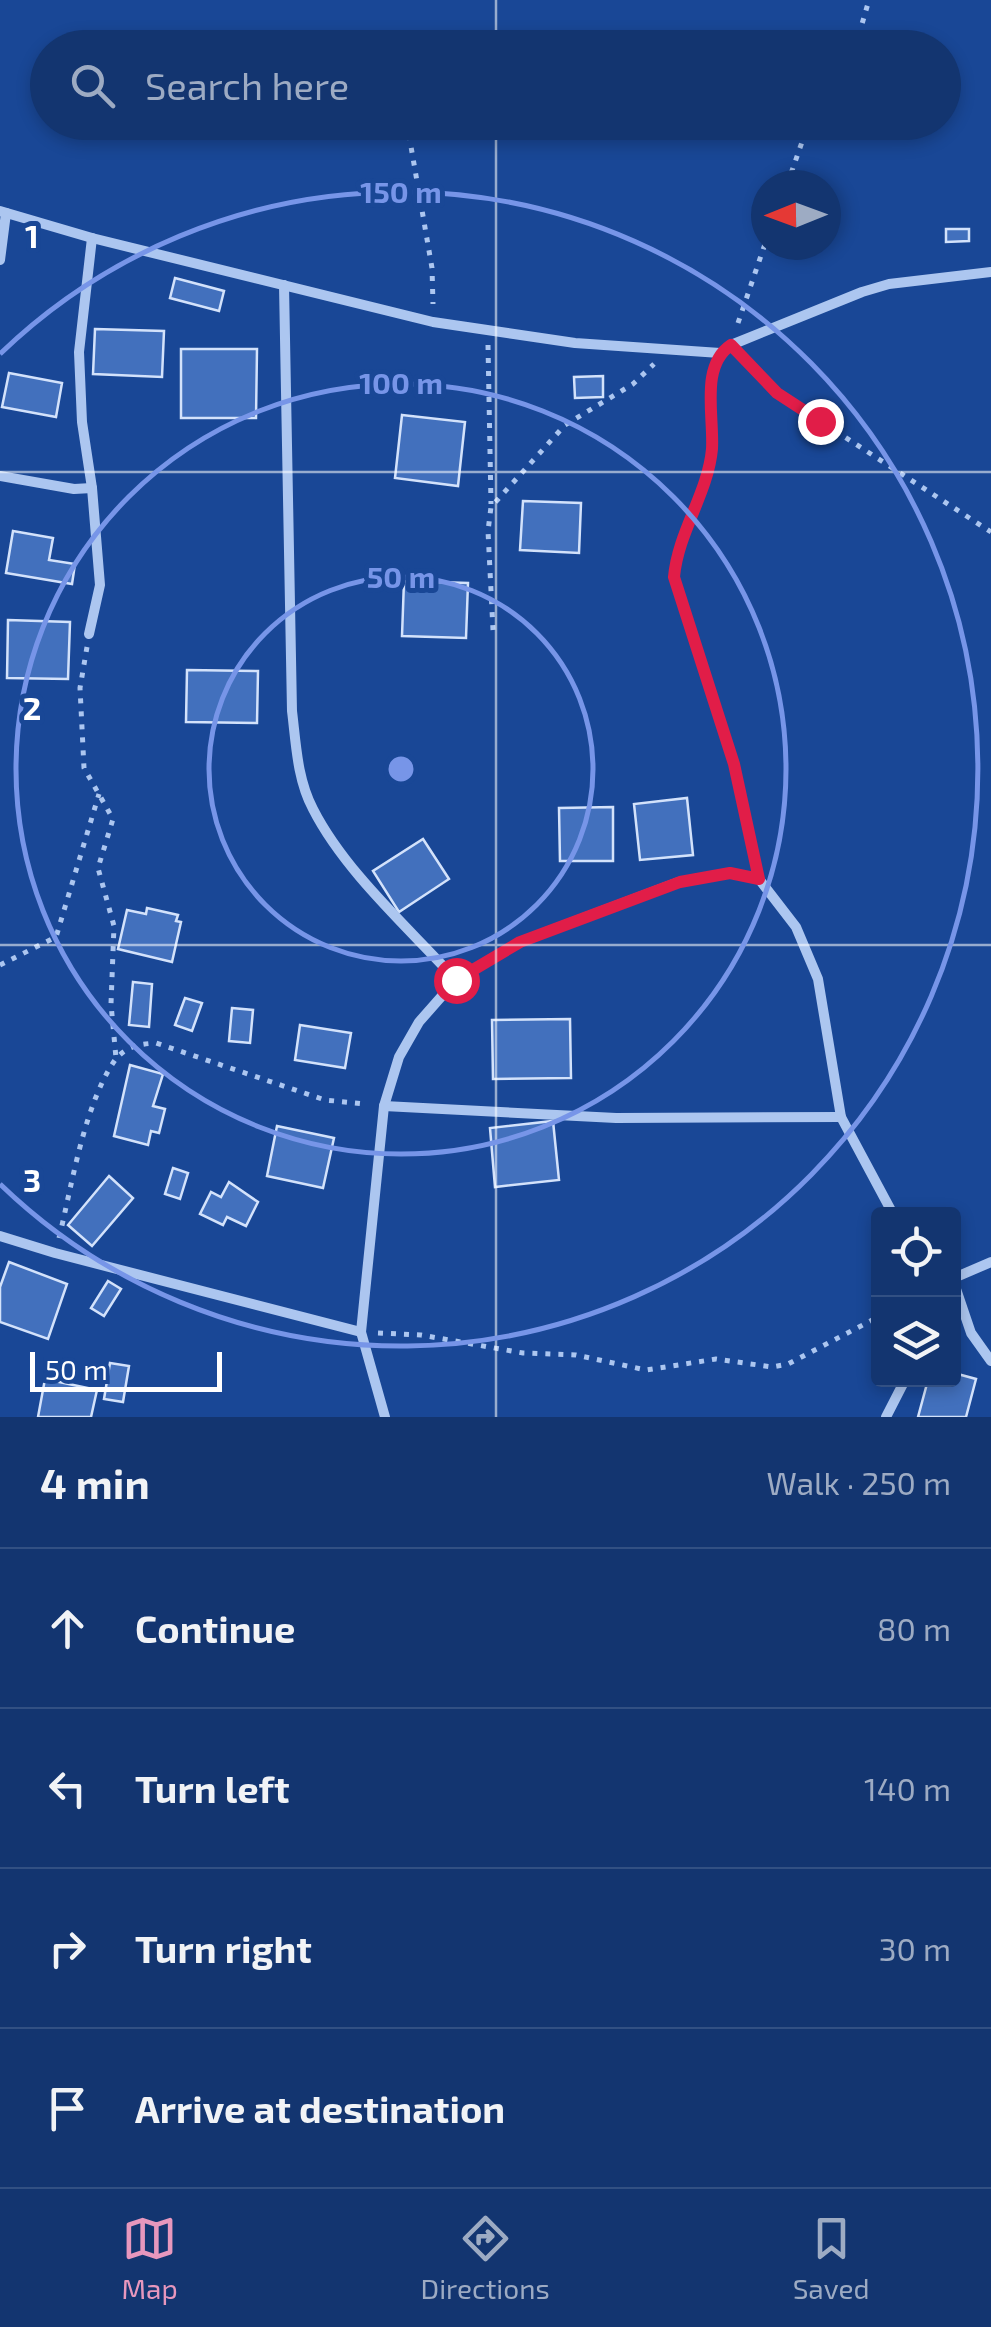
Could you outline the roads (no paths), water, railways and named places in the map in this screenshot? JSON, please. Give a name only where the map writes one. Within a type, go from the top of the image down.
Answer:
[{"type":"street","points":[[0,260],[3,212],[92,238],[433,322],[667,351],[720,353]]},
{"type":"street","points":[[89,634],[100,585],[82,422],[79,352],[92,238]]},
{"type":"street","points":[[889,1207],[840,1117],[818,978],[796,927],[759,879],[734,764],[674,577],[676,554],[712,452],[712,380],[720,353],[731,345],[862,292],[889,284],[991,272]]},
{"type":"street","points":[[284,285],[292,711],[298,760],[312,807],[345,858],[456,980]]},
{"type":"street","points":[[0,476],[74,489],[92,488]]},
{"type":"street","points":[[385,1417],[360,1332],[384,1106],[399,1057],[420,1022],[456,980],[520,942],[680,882],[730,873],[759,879]]},
{"type":"street","points":[[384,1106],[616,1118],[840,1117]]},
{"type":"street","points":[[0,1236],[55,1254],[360,1332]]},
{"type":"street","points":[[961,1277],[991,1262]]},
{"type":"street","points":[[960,1297],[972,1333],[991,1361]]},
{"type":"street","points":[[886,1417],[901,1387]]}]
